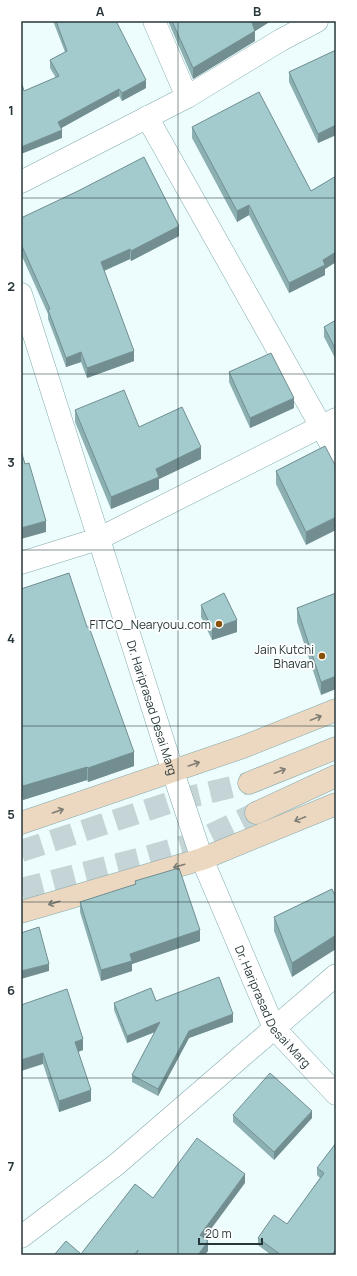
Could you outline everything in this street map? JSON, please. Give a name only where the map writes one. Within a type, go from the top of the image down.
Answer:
[{"type":"street","points":[[154,21],[186,96]]},
{"type":"street","points":[[21,182],[186,96],[281,40],[317,21]]},
{"type":"street","points":[[147,117],[328,423],[336,452]]},
{"type":"street","name":"Dr. Hariprasad Desai Marg","points":[[21,294],[172,772],[202,859],[274,1028],[336,1094]]},
{"type":"street","points":[[21,563],[98,539],[328,423]]},
{"type":"street","points":[[21,823],[243,747],[336,710]]},
{"type":"street","points":[[249,783],[336,748]]},
{"type":"street","points":[[256,813],[336,776]]},
{"type":"street","points":[[21,912],[202,859],[336,804]]},
{"type":"street","points":[[21,1236],[117,1164],[336,976]]},
{"type":"building","points":[[56,21],[116,21],[146,80],[122,93],[119,89],[58,122],[62,130],[21,147],[21,81],[24,91],[59,76],[50,60],[67,51]]},
{"type":"building","points":[[172,21],[254,21],[252,23],[255,31],[193,68]]},
{"type":"building","points":[[336,50],[336,125],[318,134],[289,72]]},
{"type":"building","points":[[259,92],[311,191],[336,176],[336,252],[323,260],[325,265],[289,283],[249,205],[237,211],[192,127]]},
{"type":"building","points":[[144,157],[179,226],[131,251],[130,249],[101,262],[134,351],[87,368],[81,352],[66,358],[48,310],[50,309],[21,244],[21,218]]},
{"type":"building","points":[[336,320],[336,350],[324,327]]},
{"type":"building","points":[[271,353],[294,398],[250,418],[229,372]]},
{"type":"building","points":[[124,390],[139,427],[182,407],[201,447],[156,469],[159,477],[111,497],[75,410]]},
{"type":"building","points":[[325,446],[336,467],[336,517],[306,532],[276,471]]},
{"type":"building","points":[[21,451],[25,464],[29,463],[46,521],[21,528]]},
{"type":"building","points":[[69,573],[87,627],[89,627],[134,752],[88,768],[87,767],[23,786],[21,780],[21,589]]},
{"type":"building","points":[[224,593],[237,620],[212,629],[201,605]]},
{"type":"building","name":"Jain Kutchi Bhavan","points":[[336,593],[336,676],[321,682],[297,608]]},
{"type":"building","points":[[179,868],[200,930],[130,954],[132,961],[101,970],[80,902],[136,884],[135,881]]},
{"type":"building","points":[[332,889],[336,898],[336,935],[292,963],[274,917]]},
{"type":"building","points":[[39,927],[49,964],[21,971],[21,933]]},
{"type":"building","points":[[219,977],[233,1014],[189,1031],[158,1089],[132,1075],[160,1022],[127,1036],[114,1003],[151,988],[156,1001]]},
{"type":"building","points":[[67,989],[83,1039],[75,1042],[91,1090],[59,1101],[43,1053],[21,1060],[21,1005]]},
{"type":"building","points":[[270,1073],[312,1111],[274,1152],[233,1115]]},
{"type":"building","points":[[197,1138],[245,1174],[200,1235],[208,1241],[198,1255],[136,1255],[138,1250],[134,1255],[54,1255],[66,1241],[81,1254],[135,1184],[153,1198]]},
{"type":"building","points":[[336,1143],[336,1249],[332,1255],[281,1255],[258,1238],[274,1215],[287,1224],[324,1173],[317,1168]]},
{"type":"tunnel","points":[[21,851],[181,799],[249,783]]},
{"type":"tunnel","points":[[21,889],[192,844],[256,813]]},
{"type":"place","name":"FITCO_Nearyouu.com","points":[[219,624]]},
{"type":"place","name":"Jain Kutchi Bhavan","points":[[322,656]]}]
